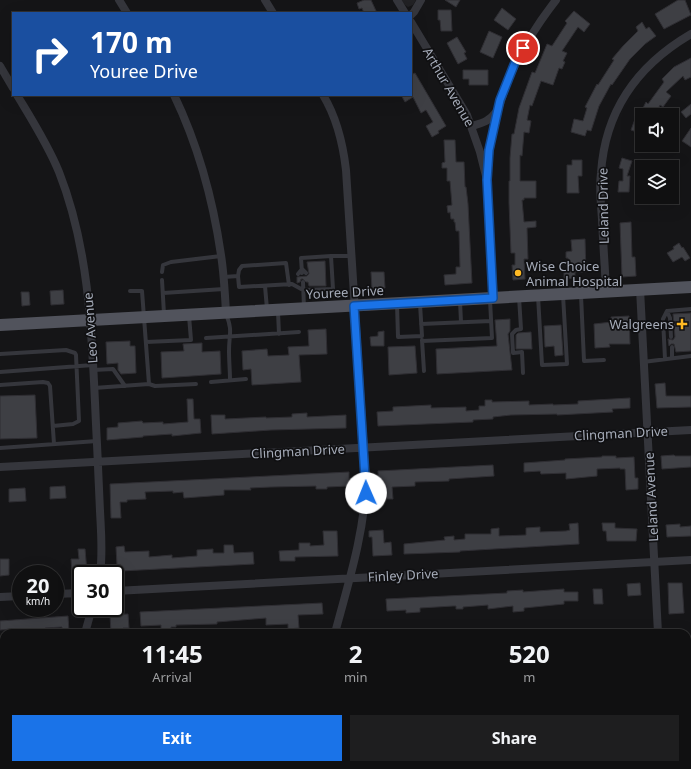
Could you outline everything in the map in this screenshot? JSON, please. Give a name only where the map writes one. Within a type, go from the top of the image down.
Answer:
[{"type":"main road","name":"Youree Drive","points":[[0,325],[691,287]]},
{"type":"street","points":[[119,0],[126,12]]},
{"type":"street","points":[[265,0],[272,12]]},
{"type":"street","points":[[397,0],[404,12]]},
{"type":"street","points":[[412,13],[421,0]]},
{"type":"street","points":[[487,180],[492,136],[498,108],[505,86],[516,60],[530,36],[556,0]]},
{"type":"street","name":"Arthur Avenue","points":[[412,24],[462,105],[472,126],[480,152],[487,180],[492,298]]},
{"type":"street","name":"Leland Drive","points":[[606,292],[600,183],[604,150],[610,128],[626,93],[638,77],[668,49],[691,34]]},
{"type":"street","points":[[0,66],[12,86]]},
{"type":"street","name":"Leo Avenue","points":[[18,96],[53,160],[69,201],[78,234],[84,265],[93,368],[102,538],[100,565]]},
{"type":"street","points":[[174,96],[199,159],[210,195],[221,256],[226,313]]},
{"type":"street","points":[[324,96],[335,119],[344,158],[366,483],[364,517],[337,629]]},
{"type":"street","points":[[472,126],[492,118],[498,108]]},
{"type":"street","name":"Leland Avenue","points":[[640,289],[658,629]]},
{"type":"street","name":"Clingman Drive","points":[[0,467],[691,430]]},
{"type":"street","name":"Finley Drive","points":[[124,591],[691,560]]},
{"type":"street","points":[[0,597],[12,596]]},
{"type":"street","points":[[86,629],[89,617]]},
{"type":"lane","points":[[160,271],[163,265],[171,262],[221,256]]},
{"type":"lane","points":[[289,285],[288,267],[286,263],[242,266],[239,270],[239,287],[289,285],[292,284],[303,284],[333,289],[331,256]]},
{"type":"lane","points":[[302,272],[301,258],[351,256]]},
{"type":"lane","points":[[223,277],[238,276]]},
{"type":"lane","points":[[160,280],[163,293],[164,316]]},
{"type":"lane","points":[[303,284],[304,309]]},
{"type":"lane","points":[[265,286],[279,334]]},
{"type":"lane","points":[[163,293],[224,289]]},
{"type":"lane","points":[[130,291],[142,291],[149,384]]},
{"type":"lane","points":[[580,293],[584,361],[604,360]]},
{"type":"lane","points":[[538,295],[542,365],[567,364],[563,294]]},
{"type":"lane","points":[[519,297],[520,329],[513,331],[512,340],[513,353],[522,352],[523,373]]},
{"type":"lane","points":[[422,341],[492,338],[492,298]]},
{"type":"lane","points":[[460,300],[461,322]]},
{"type":"lane","points":[[420,302],[424,371]]},
{"type":"lane","points":[[396,303],[398,337],[422,336]]},
{"type":"lane","points":[[667,311],[691,309]]},
{"type":"lane","points":[[665,359],[663,319],[667,311]]},
{"type":"lane","points":[[667,311],[670,318],[671,337]]},
{"type":"lane","points":[[226,313],[231,325],[229,350],[230,380]]},
{"type":"lane","points":[[146,342],[191,340],[189,315]]},
{"type":"lane","points":[[422,324],[491,321]]},
{"type":"lane","points":[[206,338],[299,332]]},
{"type":"lane","points":[[672,347],[672,358]]},
{"type":"lane","points":[[0,354],[71,351],[76,355],[79,421],[73,424],[53,426]]},
{"type":"lane","points":[[643,362],[691,356]]},
{"type":"lane","points":[[0,372],[77,367],[113,369],[125,386]]},
{"type":"lane","points":[[211,382],[246,379]]},
{"type":"lane","points":[[0,385],[48,383],[51,393],[54,444]]},
{"type":"lane","points":[[94,388],[149,384],[155,386],[196,384]]},
{"type":"lane","points":[[0,448],[97,442]]},
{"type":"shaded area","points":[[401,0],[416,0],[413,5],[408,7]]},
{"type":"building","points":[[364,0],[371,0],[377,12],[364,12],[362,8],[359,9],[357,3]]},
{"type":"building","points":[[445,0],[460,0],[456,7]]},
{"type":"building","points":[[678,0],[685,0],[691,15],[664,29],[655,14]]},
{"type":"building","points":[[502,8],[516,19],[508,30],[494,20]]},
{"type":"building","points":[[438,10],[451,10],[452,31],[441,31],[440,20],[438,20]]},
{"type":"building","points":[[574,11],[590,24],[584,32],[578,27],[562,51],[567,53],[563,61],[565,62],[562,69],[559,68],[553,85],[541,81],[532,106],[530,105],[527,120],[531,121],[529,133],[524,132],[522,156],[520,155],[520,181],[536,181],[536,198],[524,198],[524,200],[522,200],[524,222],[536,221],[536,227],[527,228],[528,259],[524,259],[525,279],[513,280],[512,265],[515,265],[515,253],[511,253],[509,203],[512,134],[514,134],[519,108],[532,72],[535,73],[547,44],[552,46],[567,23],[565,21]]},
{"type":"building","points":[[642,22],[646,29],[649,27],[656,36],[645,44],[630,59],[612,85],[611,84],[599,106],[591,131],[587,130],[585,136],[571,132],[574,119],[583,121],[587,108],[585,107],[597,84],[598,85],[614,60],[612,59],[638,31],[636,27]]},
{"type":"building","points":[[489,31],[502,37],[493,58],[480,52]]},
{"type":"building","points":[[457,37],[466,52],[464,53],[467,59],[458,64],[447,43]]},
{"type":"building","points":[[691,58],[691,77],[685,80],[683,76],[666,92],[671,96],[663,107],[660,105],[658,108],[643,108],[646,102],[648,104],[664,82],[662,79],[674,67]]},
{"type":"building","points":[[463,70],[488,70],[488,85],[469,85],[469,79],[463,79]]},
{"type":"building","points":[[415,73],[446,126],[432,137],[426,126],[433,122],[426,110],[421,113],[413,97],[405,102],[402,96],[412,96],[412,74]]},
{"type":"building","points":[[691,104],[691,114],[686,118],[681,112]]},
{"type":"building","points":[[635,119],[635,131],[631,130]]},
{"type":"building","points":[[691,128],[691,147],[682,141]]},
{"type":"building","points":[[444,140],[455,140],[456,162],[464,162],[465,187],[468,204],[472,283],[445,285],[444,275],[456,274],[456,267],[460,267],[459,231],[456,231],[454,219],[451,219],[447,206],[452,205],[450,181],[447,181],[447,168],[442,168],[442,163],[445,162]]},
{"type":"building","points":[[622,158],[632,161],[627,176],[630,176],[629,192],[618,192],[619,181],[623,181],[623,169],[619,168]]},
{"type":"building","points":[[572,160],[582,160],[582,176],[578,176],[579,193],[567,193],[567,165],[572,165]]},
{"type":"building","points":[[631,222],[632,257],[635,257],[636,276],[622,277],[620,223]]},
{"type":"building","points":[[585,239],[586,272],[575,272],[575,278],[564,279],[564,272],[569,272],[566,252],[572,251],[571,240]]},
{"type":"building","points":[[679,243],[690,258],[685,261],[682,257],[673,262],[667,253],[674,249],[673,247]]},
{"type":"building","points":[[325,261],[326,286],[309,286],[308,282],[303,279],[297,283],[297,277],[307,276],[309,274],[307,262]]},
{"type":"building","points":[[371,272],[384,272],[385,288],[372,289]]},
{"type":"building","points":[[63,290],[64,304],[51,305],[50,291]]},
{"type":"building","points":[[21,292],[29,292],[30,305],[22,306]]},
{"type":"building","name":"Walgreens","points":[[691,313],[691,351],[676,352],[674,344],[669,346],[668,339],[673,340],[675,337],[673,314]]},
{"type":"building","points":[[629,316],[630,344],[609,344],[610,347],[595,348],[594,324],[612,322],[611,317]]},
{"type":"building","points":[[510,319],[510,331],[508,334],[512,370],[437,374],[436,349],[497,346],[495,320]]},
{"type":"building","points":[[561,325],[563,355],[555,356],[554,346],[545,347],[544,326]]},
{"type":"building","points":[[326,329],[327,354],[299,355],[301,382],[252,385],[251,369],[243,370],[242,351],[267,349],[268,356],[289,355],[288,347],[309,346],[308,330]]},
{"type":"building","points":[[384,331],[384,346],[371,346],[370,337],[378,336],[378,332]]},
{"type":"building","points":[[531,332],[532,349],[516,349],[516,335],[518,333]]},
{"type":"building","points":[[130,341],[130,346],[135,346],[136,373],[121,374],[118,370],[118,363],[107,364],[106,342]]},
{"type":"building","points":[[202,343],[202,352],[220,351],[221,374],[162,378],[161,352],[184,351],[183,344]]},
{"type":"building","points":[[415,346],[417,373],[389,375],[388,347]]},
{"type":"building","points":[[665,383],[666,396],[691,396],[691,407],[657,408],[655,384]]},
{"type":"building","points":[[35,395],[37,438],[0,439],[0,396]]},
{"type":"building","points":[[630,398],[630,408],[612,409],[613,412],[557,415],[511,415],[493,417],[493,419],[473,420],[473,422],[378,426],[377,412],[393,411],[393,407],[431,405],[431,408],[466,407],[466,411],[479,410],[479,406],[485,406],[485,400],[492,400],[492,402],[529,401],[529,405],[553,405],[578,404],[578,401]]},
{"type":"building","points":[[187,399],[193,399],[194,419],[200,419],[201,433],[172,436],[172,434],[143,436],[107,440],[107,428],[118,427],[118,423],[142,421],[143,423],[163,422],[163,424],[188,422]]},
{"type":"building","points":[[307,413],[307,417],[346,415],[346,428],[271,430],[212,434],[211,415],[225,415],[225,419],[292,417],[292,414]]},
{"type":"building","points":[[616,456],[616,458],[634,457],[635,478],[638,478],[638,489],[626,490],[625,469],[620,468],[597,469],[597,476],[566,479],[566,473],[541,474],[540,471],[524,472],[524,463]]},
{"type":"building","points":[[661,456],[691,456],[691,467],[662,469]]},
{"type":"building","points":[[493,465],[494,476],[449,479],[449,481],[415,482],[415,486],[392,487],[393,499],[379,499],[378,471]]},
{"type":"building","points":[[349,472],[349,486],[327,487],[327,489],[316,489],[316,486],[250,488],[251,490],[224,490],[224,495],[184,498],[183,492],[145,492],[146,499],[120,502],[121,518],[111,518],[110,484]]},
{"type":"building","points":[[65,486],[66,498],[50,499],[50,487]]},
{"type":"building","points":[[25,488],[26,501],[9,502],[9,489]]},
{"type":"building","points":[[578,523],[579,544],[404,554],[404,544],[445,540],[444,537],[454,536],[454,540],[465,539],[465,534],[491,534],[491,529],[499,528],[499,536],[526,535],[526,528],[540,527],[540,532],[566,531],[570,530],[569,524]]},
{"type":"building","points":[[602,523],[615,523],[615,528],[637,529],[636,541],[607,541],[606,531],[603,531]]},
{"type":"building","points":[[680,524],[680,527],[691,526],[691,536],[667,537],[666,525]]},
{"type":"building","points":[[383,530],[384,543],[391,542],[392,555],[373,556],[372,537],[369,537],[369,531]]},
{"type":"building","points":[[323,531],[337,531],[338,556],[295,557],[295,561],[280,561],[279,551],[299,550],[299,543],[310,543],[310,546],[324,545]]},
{"type":"building","points":[[224,545],[233,545],[234,553],[253,552],[254,564],[124,571],[124,565],[117,565],[116,547],[124,546],[125,552],[149,551],[149,557],[172,555],[172,558],[197,556],[197,550],[213,549],[213,553],[224,553]]},
{"type":"building","points":[[78,549],[85,549],[86,565],[72,565],[72,573],[71,559],[79,559]]},
{"type":"building","points":[[0,559],[9,559],[9,575],[0,576]]},
{"type":"building","points":[[640,583],[641,595],[628,596],[627,584]]},
{"type":"building","points":[[668,583],[682,583],[684,613],[669,614]]},
{"type":"building","points":[[564,589],[564,592],[578,592],[578,601],[564,601],[564,604],[524,608],[524,611],[513,612],[513,606],[488,609],[488,605],[463,607],[463,609],[456,609],[456,606],[420,608],[420,612],[406,613],[406,610],[387,611],[386,599],[507,593],[507,591],[523,590],[523,592]]},
{"type":"building","points":[[593,589],[602,589],[603,604],[594,604]]},
{"type":"building","points":[[322,603],[323,614],[298,615],[299,628],[288,629],[288,624],[266,625],[266,618],[217,622],[217,624],[176,625],[176,627],[171,627],[171,629],[161,629],[161,625],[141,626],[140,612]]},
{"type":"building","points":[[124,614],[128,614],[129,628],[111,629],[110,617],[124,617]]},
{"type":"building","points":[[68,616],[69,629],[62,629],[62,627],[45,629],[0,629],[0,621]]},
{"type":"place","name":"Wise Choice Animal Hospital","points":[[518,273]]},
{"type":"place","name":"Walgreens","points":[[682,324]]},
{"type":"route","points":[[366,493],[354,306],[493,298],[487,180],[489,150],[500,100],[516,60],[523,48]]}]
